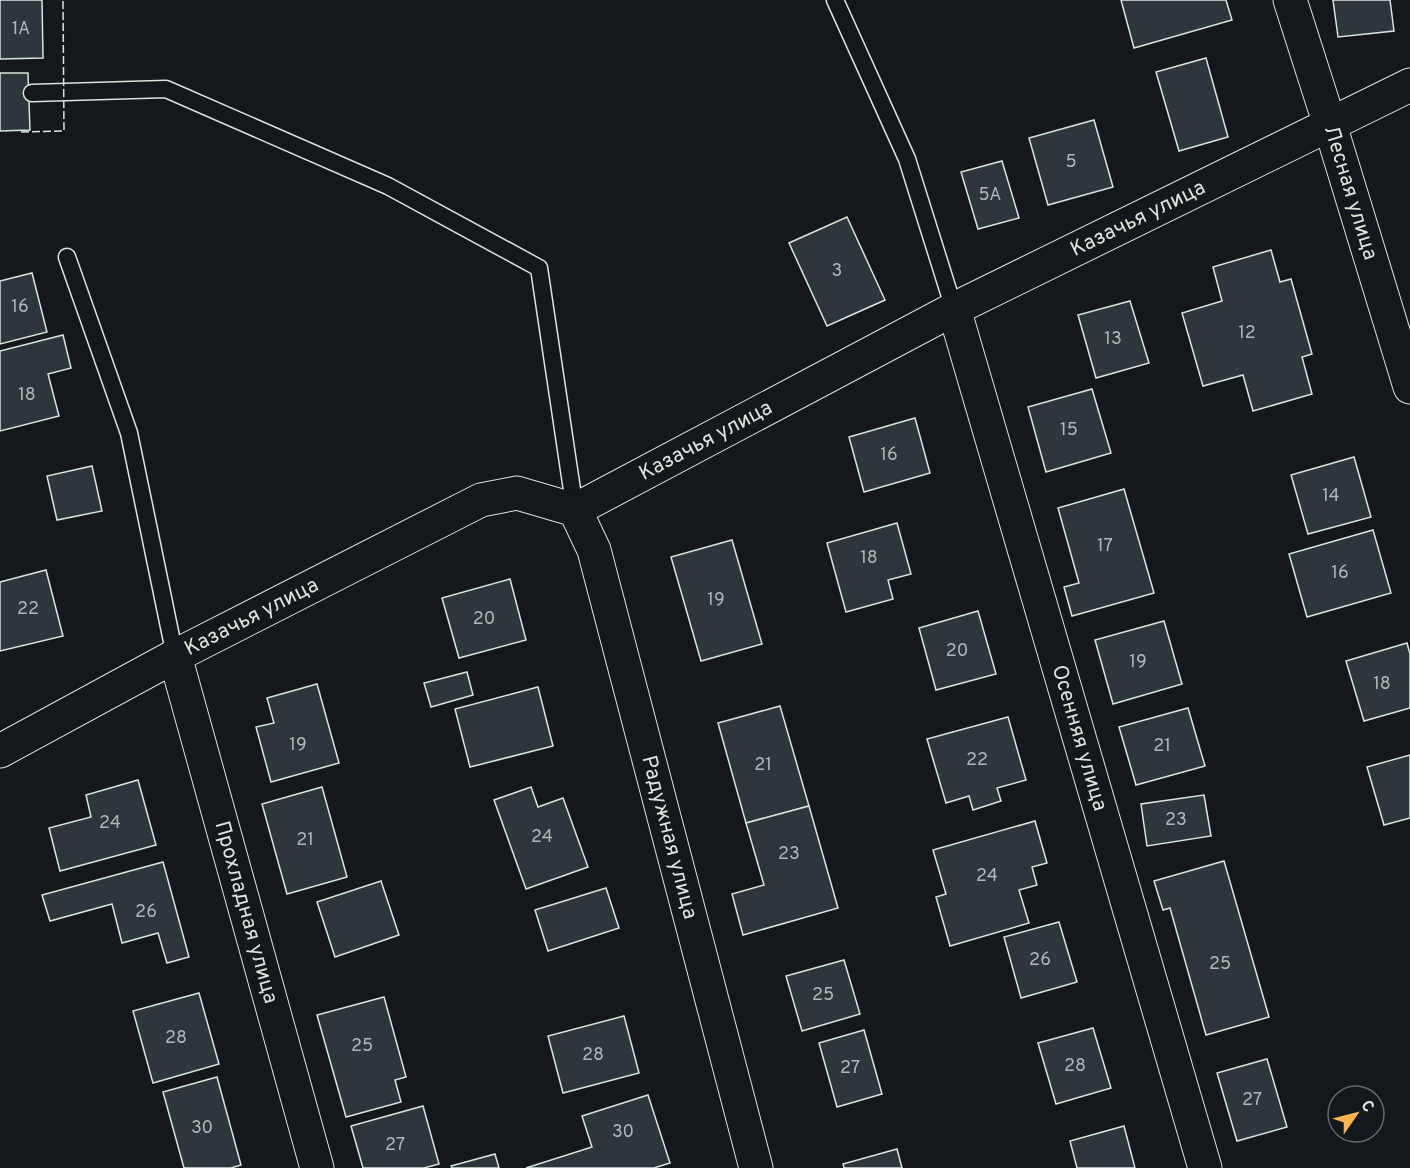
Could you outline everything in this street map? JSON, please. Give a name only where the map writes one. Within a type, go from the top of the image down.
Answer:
[{"type":"street","name":"Лесная улица","points":[[1290,0],[1410,387]]},
{"type":"street","name":"Казачья улица","points":[[0,751],[176,656],[481,500],[517,493],[575,510],[954,309],[1410,85]]},
{"type":"street","name":"Осенняя улица","points":[[954,309],[1205,1168]]},
{"type":"street","name":"Радужная улица","points":[[575,510],[594,550],[756,1168]]},
{"type":"street","name":"Прохладная улица","points":[[176,656],[317,1168]]},
{"type":"lane","points":[[835,0],[907,159],[954,309]]},
{"type":"lane","points":[[32,93],[166,88],[388,186],[539,268],[575,510]]},
{"type":"lane","points":[[67,258],[129,432],[176,656]]},
{"type":"building","points":[[0,0],[42,0],[43,58],[0,59]]},
{"type":"building","points":[[1121,0],[1226,0],[1232,20],[1134,48]]},
{"type":"building","points":[[1333,0],[1390,0],[1394,31],[1338,37]]},
{"type":"building","points":[[1206,58],[1228,137],[1179,151],[1156,72]]},
{"type":"building","points":[[0,73],[28,73],[30,130],[0,131]]},
{"type":"building","points":[[1094,120],[1113,187],[1048,205],[1029,138]]},
{"type":"building","points":[[1002,161],[1019,218],[978,229],[961,172]]},
{"type":"building","points":[[847,217],[885,300],[827,326],[789,243]]},
{"type":"building","points":[[1271,250],[1280,282],[1291,279],[1312,354],[1302,357],[1312,394],[1253,411],[1243,375],[1203,386],[1182,313],[1222,301],[1213,267]]},
{"type":"building","points":[[32,273],[47,332],[0,344],[0,281]]},
{"type":"building","points":[[1130,301],[1149,363],[1096,378],[1078,315]]},
{"type":"building","points":[[63,335],[71,368],[48,374],[59,416],[0,431],[0,351]]},
{"type":"building","points":[[1092,389],[1111,453],[1046,472],[1028,407]]},
{"type":"building","points":[[915,418],[930,473],[864,492],[849,437]]},
{"type":"building","points":[[1354,457],[1371,517],[1308,534],[1291,475]]},
{"type":"building","points":[[92,466],[102,511],[57,520],[47,476]]},
{"type":"building","points":[[1124,489],[1154,593],[1072,616],[1064,587],[1079,583],[1058,508]]},
{"type":"building","points":[[897,523],[911,574],[888,580],[893,599],[846,612],[827,543]]},
{"type":"building","points":[[1373,530],[1391,593],[1307,617],[1289,554]]},
{"type":"building","points":[[732,540],[762,644],[701,661],[671,557]]},
{"type":"building","points":[[46,570],[63,636],[0,651],[0,582]]},
{"type":"building","points":[[510,579],[526,640],[459,658],[442,598]]},
{"type":"building","points":[[978,611],[996,674],[936,690],[919,628]]},
{"type":"building","points":[[1164,621],[1182,684],[1113,704],[1095,640]]},
{"type":"building","points":[[1407,643],[1410,654],[1410,708],[1364,721],[1346,661]]},
{"type":"building","points":[[467,672],[473,695],[431,707],[424,683]]},
{"type":"building","points":[[317,684],[339,763],[271,782],[256,727],[274,723],[267,698]]},
{"type":"building","points":[[538,687],[553,746],[470,767],[455,709]]},
{"type":"building","points":[[780,706],[809,806],[746,823],[718,723]]},
{"type":"building","points":[[1188,708],[1205,766],[1136,785],[1119,727]]},
{"type":"building","points":[[1008,717],[1026,780],[997,788],[1001,801],[973,810],[969,796],[946,803],[927,739]]},
{"type":"building","points":[[1410,755],[1410,818],[1384,825],[1367,767]]},
{"type":"building","points":[[138,780],[156,845],[60,871],[49,828],[91,817],[86,795]]},
{"type":"building","points":[[322,787],[347,877],[287,894],[262,804]]},
{"type":"building","points":[[531,787],[538,807],[563,798],[588,867],[526,889],[494,800]]},
{"type":"building","points":[[1204,795],[1211,836],[1147,846],[1141,804]]},
{"type":"building","points":[[809,806],[838,908],[743,935],[732,894],[764,885],[746,823]]},
{"type":"building","points":[[1035,821],[1047,863],[1032,867],[1037,885],[1019,890],[1029,923],[950,946],[936,897],[946,894],[933,850]]},
{"type":"building","points":[[1224,861],[1269,1017],[1206,1035],[1170,908],[1163,910],[1154,881]]},
{"type":"building","points":[[163,862],[189,957],[167,963],[158,933],[122,943],[112,904],[50,921],[42,895]]},
{"type":"building","points":[[381,881],[399,935],[335,957],[317,902]]},
{"type":"building","points":[[606,888],[619,928],[548,951],[535,910]]},
{"type":"building","points":[[1059,922],[1077,982],[1021,998],[1004,937]]},
{"type":"building","points":[[844,960],[860,1014],[802,1031],[786,976]]},
{"type":"building","points":[[199,993],[219,1064],[153,1083],[133,1011]]},
{"type":"building","points":[[384,997],[406,1077],[395,1080],[401,1102],[346,1117],[317,1015]]},
{"type":"building","points":[[624,1016],[639,1073],[563,1093],[548,1036]]},
{"type":"building","points":[[1093,1028],[1111,1088],[1056,1104],[1038,1043]]},
{"type":"building","points":[[864,1030],[882,1094],[837,1107],[819,1043]]},
{"type":"building","points":[[1267,1059],[1287,1127],[1237,1141],[1217,1073]]},
{"type":"building","points":[[217,1077],[241,1165],[231,1168],[184,1168],[163,1092]]},
{"type":"building","points":[[648,1095],[670,1163],[654,1168],[526,1168],[592,1147],[582,1116]]},
{"type":"building","points":[[423,1106],[439,1164],[424,1168],[363,1168],[351,1126]]},
{"type":"building","points":[[1124,1126],[1135,1168],[1077,1168],[1070,1141]]},
{"type":"building","points":[[897,1149],[902,1168],[844,1168],[843,1164]]},
{"type":"building","points":[[495,1154],[499,1168],[452,1168],[451,1166]]},
{"type":"fence","points":[[21,132],[64,131],[63,0]]}]
